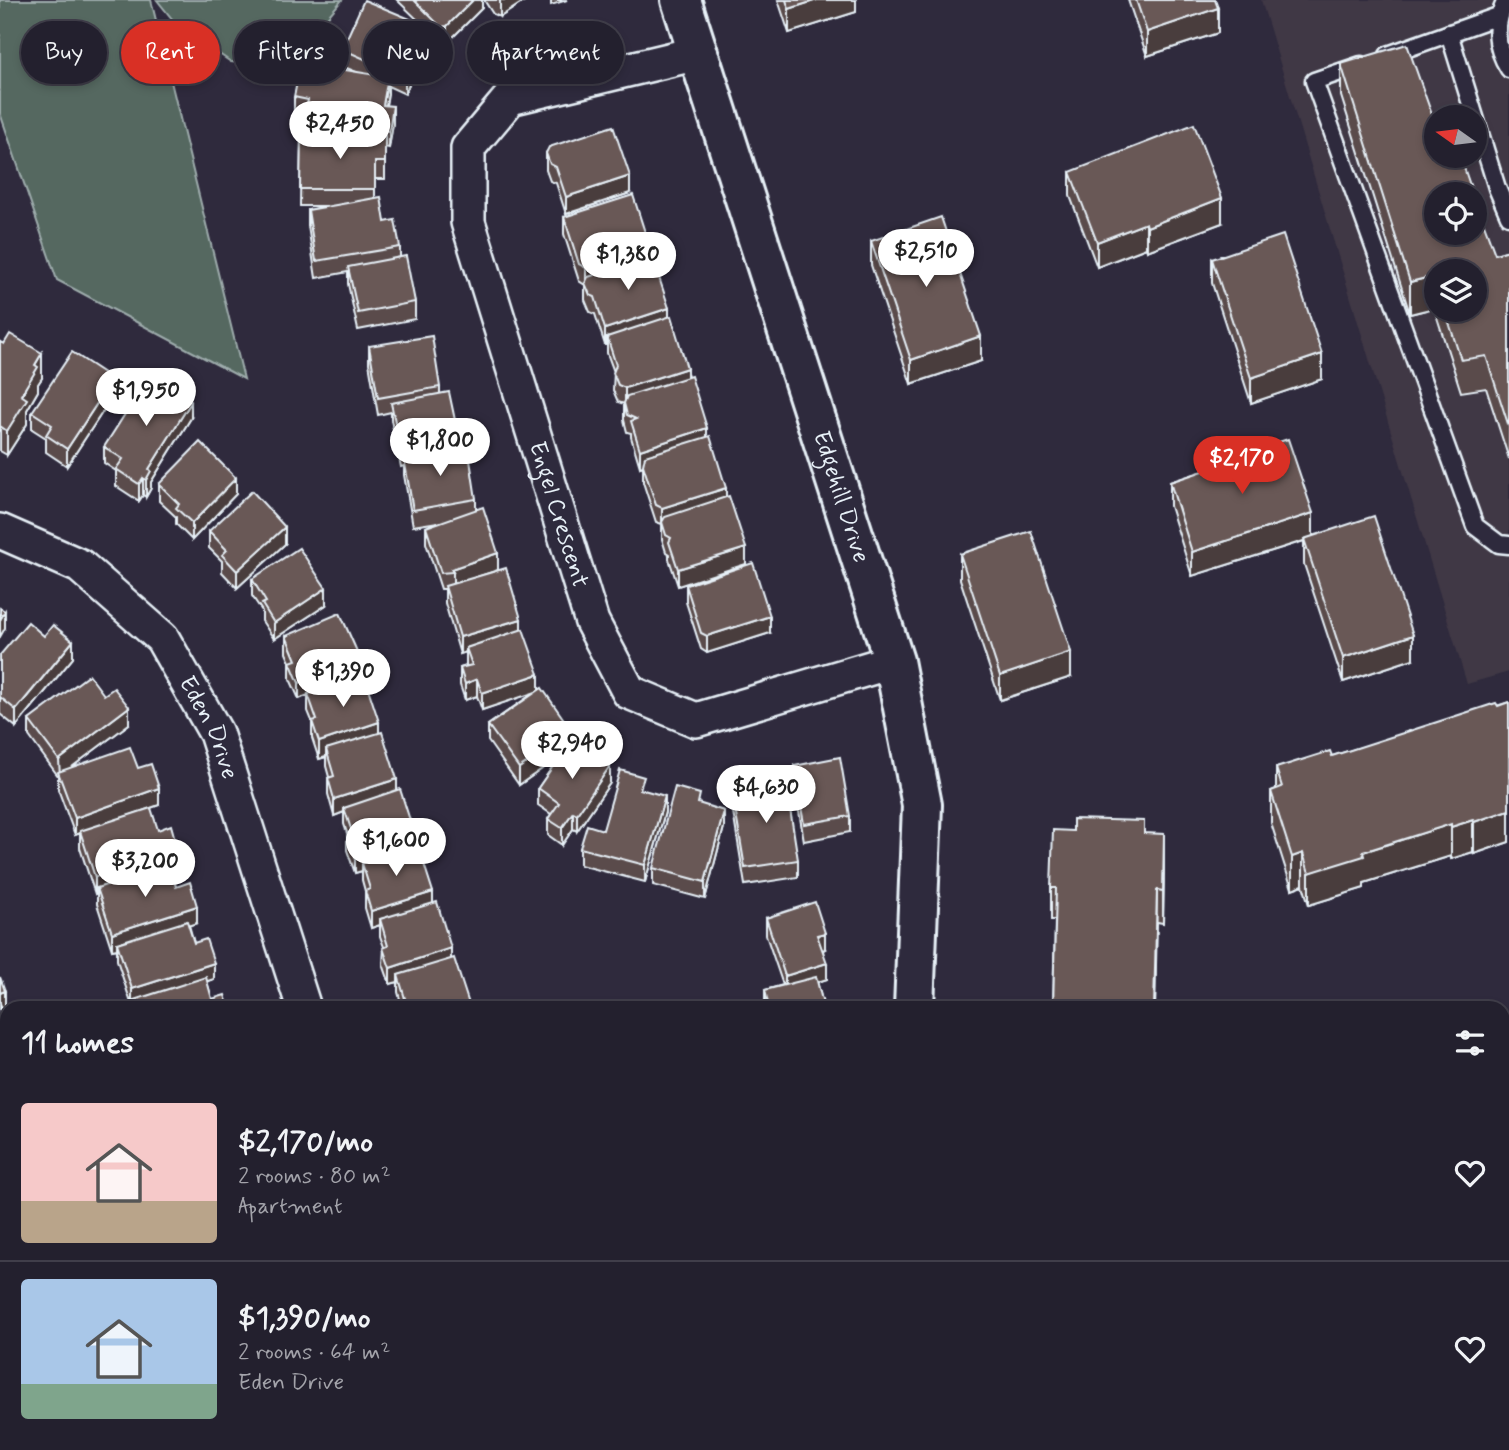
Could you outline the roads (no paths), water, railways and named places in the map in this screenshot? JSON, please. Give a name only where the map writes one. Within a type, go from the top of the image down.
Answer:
[{"type":"street","name":"Edgehill Drive","points":[[681,0],[894,661],[922,805],[914,1001]]},
{"type":"street","name":"Engel Crescent","points":[[698,53],[510,99],[468,148],[468,222],[592,622],[629,692],[696,720],[894,661]]},
{"type":"street","name":"Eden Drive","points":[[0,531],[80,566],[162,638],[216,733],[302,1001]]},
{"type":"lane","points":[[1506,0],[1498,16],[1496,36],[1501,55],[1509,69]]},
{"type":"lane","points":[[1498,16],[1314,82],[1475,526],[1499,544],[1509,545]]},
{"type":"lane","points":[[1449,33],[1503,186],[1509,216]]}]
